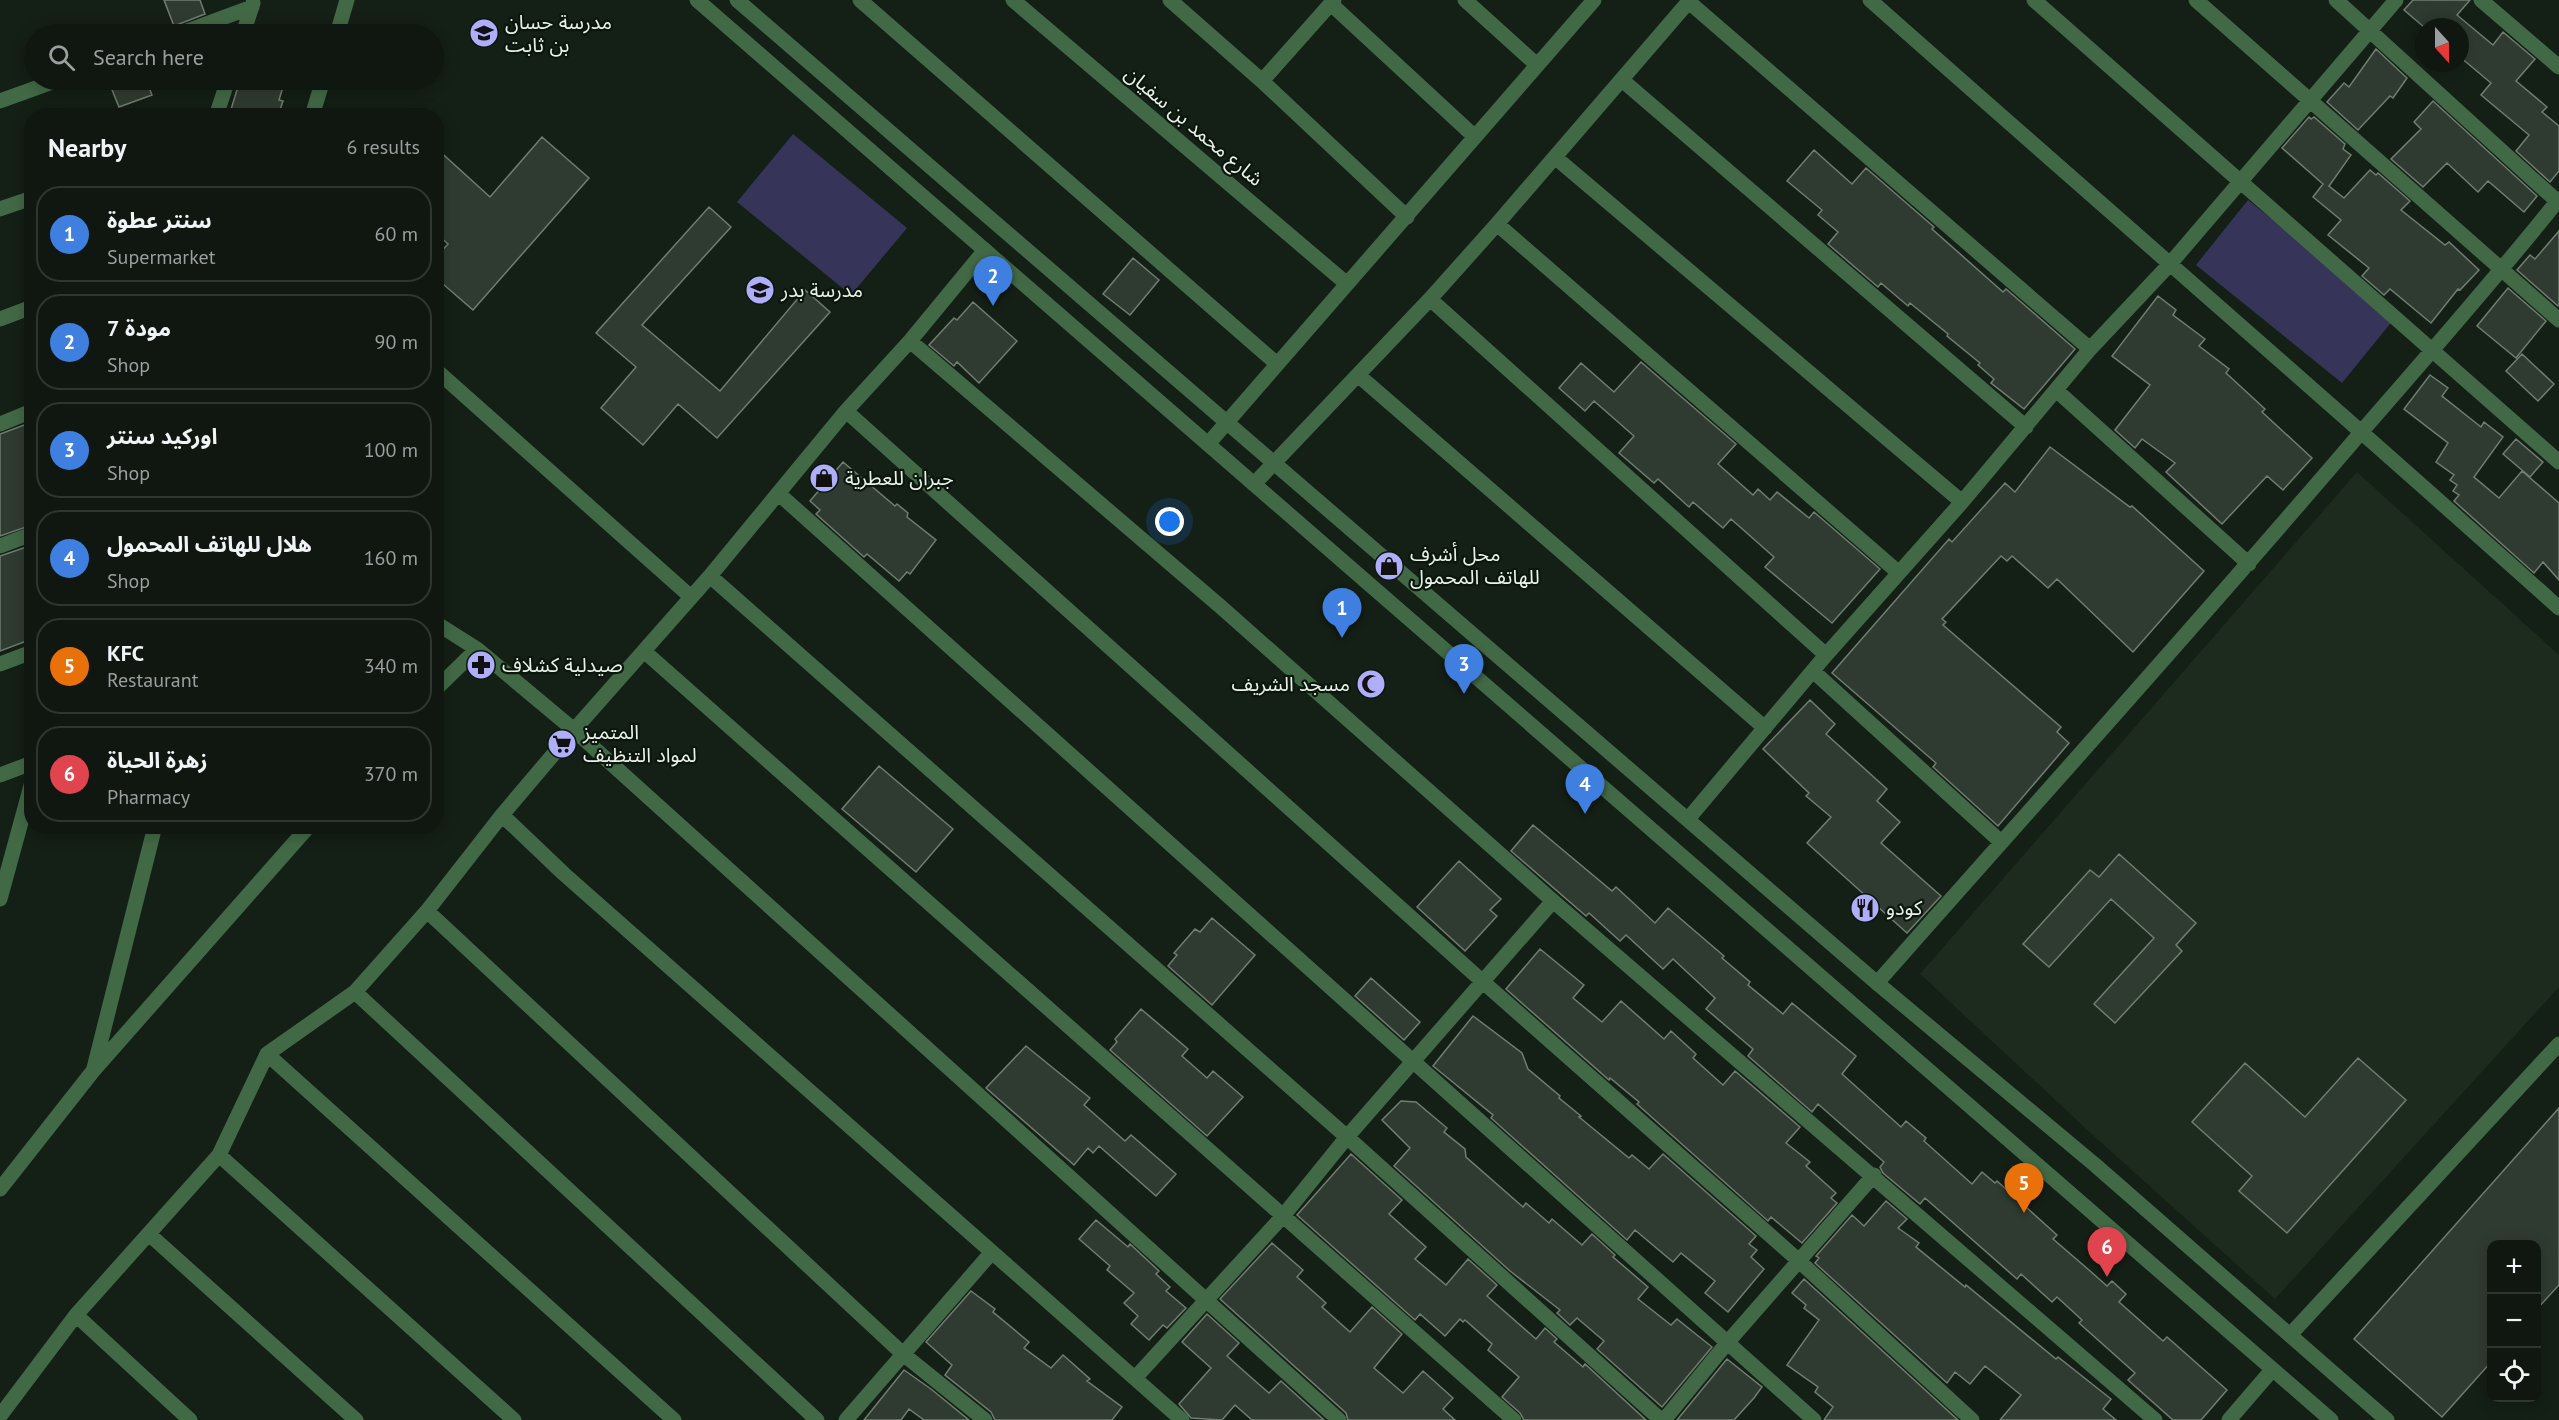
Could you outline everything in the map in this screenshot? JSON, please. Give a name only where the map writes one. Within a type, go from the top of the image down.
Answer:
[{"type":"street","points":[[340,24],[347,0]]},
{"type":"street","points":[[697,0],[2331,1420]]},
{"type":"street","points":[[737,0],[1877,982],[2094,1164],[2386,1420]]},
{"type":"street","points":[[860,0],[1277,364]]},
{"type":"street","name":"شارع محمد بن سفيان","points":[[1014,0],[1347,284]]},
{"type":"street","points":[[1170,0],[1262,81],[1407,217]]},
{"type":"street","points":[[1465,0],[1537,65]]},
{"type":"street","points":[[1208,444],[1593,0]]},
{"type":"street","points":[[1870,0],[2169,265],[2363,431],[2559,608]]},
{"type":"street","points":[[2034,0],[2559,462]]},
{"type":"street","points":[[2196,0],[2559,320]]},
{"type":"street","points":[[1877,982],[2249,564],[2502,270],[2558,201],[2372,30],[2336,0]]},
{"type":"street","points":[[1689,819],[1813,671],[2026,427],[2090,349],[2169,265],[2396,0]]},
{"type":"street","points":[[2481,0],[2559,68]]},
{"type":"street","points":[[1254,484],[1497,225],[1689,1],[2090,349]]},
{"type":"street","points":[[1262,81],[1333,2],[1475,137]]},
{"type":"street","points":[[204,24],[253,4]]},
{"type":"street","points":[[246,24],[253,4]]},
{"type":"street","points":[[1622,80],[2026,427]]},
{"type":"street","points":[[0,101],[30,90]]},
{"type":"street","points":[[219,108],[225,90]]},
{"type":"street","points":[[314,108],[320,90]]},
{"type":"street","points":[[1556,158],[1962,502]]},
{"type":"street","points":[[0,209],[24,201]]},
{"type":"street","points":[[1497,225],[1899,573]]},
{"type":"street","points":[[0,1416],[76,1315],[150,1235],[219,1155],[267,1054],[355,992],[427,911],[502,815],[574,730],[710,576],[846,411],[910,341],[985,250]]},
{"type":"street","points":[[1430,299],[1826,656]]},
{"type":"street","points":[[0,319],[24,310]]},
{"type":"street","points":[[910,341],[1221,607],[1552,901],[1874,1175],[2155,1420]]},
{"type":"street","points":[[1358,375],[1765,728]]},
{"type":"street","points":[[444,377],[691,597]]},
{"type":"street","points":[[2056,390],[2249,564]]},
{"type":"street","points":[[846,411],[1482,981],[1798,1260],[1972,1420]]},
{"type":"street","points":[[0,424],[24,414]]},
{"type":"street","points":[[779,494],[1814,1420]]},
{"type":"street","points":[[0,546],[24,537]]},
{"type":"street","points":[[710,576],[1347,1137],[1662,1420],[1798,1260],[1874,1175]]},
{"type":"street","points":[[444,628],[477,649],[574,730],[1339,1420]]},
{"type":"street","points":[[444,681],[477,649]]},
{"type":"street","points":[[645,651],[1514,1420]]},
{"type":"street","points":[[0,664],[24,655]]},
{"type":"street","points":[[1813,671],[2001,842]]},
{"type":"street","points":[[0,775],[24,766]]},
{"type":"street","points":[[0,899],[3,877],[24,808]]},
{"type":"street","points":[[502,815],[564,874],[1182,1420]]},
{"type":"street","points":[[93,1071],[153,834]]},
{"type":"street","points":[[0,1189],[93,1071],[302,834]]},
{"type":"street","points":[[1136,1377],[1282,1216],[1347,1137],[1552,901]]},
{"type":"street","points":[[427,911],[903,1354],[984,1420]]},
{"type":"street","points":[[355,992],[818,1420]]},
{"type":"street","points":[[267,1054],[674,1420]]},
{"type":"street","points":[[2290,1335],[2556,1054]]},
{"type":"street","points":[[219,1155],[514,1420]]},
{"type":"street","points":[[150,1235],[356,1420]]},
{"type":"street","points":[[846,1420],[992,1252]]},
{"type":"street","points":[[76,1315],[190,1420]]},
{"type":"street","points":[[2229,1420],[2272,1370]]},
{"type":"shaded area","points":[[793,134],[907,228],[851,295],[737,202]]},
{"type":"shaded area","points":[[2248,200],[2394,319],[2342,383],[2196,265]]},
{"type":"shaded area","points":[[2357,472],[2559,655],[2559,987],[2275,1299],[2096,1138],[1920,974]]},
{"type":"building","points":[[164,0],[200,0],[205,14],[173,24]]},
{"type":"building","points":[[2413,0],[2470,0],[2457,15],[2461,18],[2415,19],[2404,10]]},
{"type":"building","points":[[2469,25],[2493,45],[2503,32],[2535,59],[2516,81],[2547,107],[2542,112],[2559,126],[2559,171],[2550,182],[2516,151],[2529,135],[2481,95],[2491,83],[2469,65]]},
{"type":"building","points":[[2376,49],[2407,78],[2393,98],[2390,96],[2358,130],[2327,102],[2344,83],[2349,87]]},
{"type":"building","points":[[112,90],[150,90],[152,95],[119,107]]},
{"type":"building","points":[[237,90],[282,90],[279,100],[283,101],[281,108],[231,108]]},
{"type":"building","points":[[2433,101],[2537,196],[2524,212],[2488,181],[2478,192],[2447,163],[2423,187],[2391,159],[2421,129],[2414,122]]},
{"type":"building","points":[[2309,117],[2311,119],[2314,117],[2345,144],[2343,149],[2351,155],[2329,186],[2344,198],[2370,170],[2376,175],[2378,173],[2410,201],[2401,210],[2445,245],[2449,242],[2479,270],[2460,290],[2458,289],[2431,323],[2390,289],[2384,295],[2362,276],[2369,268],[2328,235],[2341,220],[2313,197],[2323,184],[2282,148]]},
{"type":"building","points":[[542,137],[589,178],[473,310],[444,285],[444,248],[448,244],[444,240],[444,155],[490,197]]},
{"type":"building","points":[[1814,150],[1852,184],[1866,168],[1934,227],[1932,229],[2003,292],[2006,289],[2075,349],[2024,409],[1991,383],[1994,379],[1978,365],[1980,363],[1947,336],[1948,334],[1910,303],[1908,306],[1881,283],[1878,287],[1828,244],[1838,232],[1818,215],[1822,210],[1787,181]]},
{"type":"building","points":[[709,207],[731,227],[642,325],[720,391],[805,290],[830,312],[717,438],[678,404],[643,445],[601,408],[636,367],[596,333]]},
{"type":"building","points":[[2559,231],[2558,306],[2517,270],[2530,255],[2535,259]]},
{"type":"building","points":[[1133,258],[1159,280],[1130,315],[1103,294]]},
{"type":"building","points":[[2508,288],[2546,321],[2516,358],[2477,326]]},
{"type":"building","points":[[2158,296],[2176,310],[2173,315],[2205,339],[2199,346],[2229,369],[2226,373],[2265,409],[2262,412],[2312,458],[2283,490],[2267,476],[2222,524],[2166,472],[2175,463],[2142,439],[2135,448],[2115,430],[2150,385],[2112,356]]},
{"type":"building","points":[[973,302],[1017,341],[979,383],[957,362],[954,366],[929,345],[954,318],[957,320]]},
{"type":"building","points":[[2522,354],[2554,384],[2538,401],[2506,371]]},
{"type":"building","points":[[1641,362],[1736,444],[1718,464],[1753,495],[1758,489],[1770,500],[1777,492],[1809,518],[1814,512],[1880,569],[1832,623],[1765,567],[1774,557],[1731,519],[1723,528],[1693,502],[1689,507],[1658,479],[1654,483],[1619,453],[1634,436],[1594,401],[1585,411],[1559,388],[1581,363],[1614,392]]},
{"type":"building","points":[[2430,375],[2448,388],[2442,396],[2481,427],[2484,422],[2503,437],[2474,477],[2499,498],[2522,471],[2559,503],[2559,580],[2543,562],[2534,573],[2454,501],[2459,495],[2453,491],[2457,485],[2450,480],[2454,475],[2436,462],[2448,443],[2404,409]]},
{"type":"building","points":[[24,425],[24,528],[0,536],[0,434]]},
{"type":"building","points":[[2516,439],[2543,462],[2530,477],[2503,454]]},
{"type":"building","points":[[2050,447],[2130,507],[2132,506],[2204,571],[2133,652],[2057,579],[2048,588],[2012,556],[2007,561],[2001,556],[1942,619],[1946,622],[1943,625],[2061,727],[2057,732],[2069,743],[1998,826],[1933,767],[1936,763],[1832,673],[1949,539],[1952,542],[2005,483],[2015,492]]},
{"type":"building","points":[[843,462],[895,506],[897,504],[908,513],[907,517],[936,540],[910,574],[907,572],[899,581],[867,554],[864,557],[816,514],[820,510],[810,501]]},
{"type":"building","points":[[24,548],[24,642],[0,651],[0,556]]},
{"type":"building","points":[[1810,700],[1835,724],[1826,734],[1887,789],[1877,801],[1900,822],[1881,843],[1941,896],[1907,933],[1807,843],[1831,817],[1806,796],[1809,793],[1763,749]]},
{"type":"building","points":[[879,766],[953,829],[916,872],[842,809]]},
{"type":"building","points":[[1533,825],[1612,891],[1616,887],[1655,923],[1668,908],[1724,956],[1722,958],[1750,982],[1748,985],[1783,1014],[1792,1003],[1856,1056],[1842,1074],[1901,1127],[1906,1121],[1926,1138],[1924,1141],[1972,1184],[1982,1172],[1995,1183],[1997,1181],[2057,1235],[2053,1239],[2107,1286],[2112,1281],[2126,1294],[2119,1302],[2163,1341],[2167,1337],[2227,1390],[2201,1420],[2173,1420],[2128,1380],[2135,1373],[2079,1323],[2082,1320],[2057,1297],[2052,1302],[2021,1274],[2017,1279],[1925,1198],[1920,1204],[1883,1173],[1880,1167],[1884,1162],[1818,1104],[1812,1112],[1748,1056],[1753,1049],[1706,1009],[1715,998],[1673,959],[1663,969],[1626,935],[1620,941],[1589,913],[1586,916],[1511,851]]},
{"type":"building","points":[[2119,854],[2196,923],[2176,945],[2182,951],[2115,1023],[2094,1004],[2154,938],[2111,899],[2049,967],[2023,944],[2090,870],[2099,877]]},
{"type":"building","points":[[1459,861],[1501,899],[1490,910],[1497,916],[1465,951],[1417,907]]},
{"type":"building","points":[[1212,918],[1255,955],[1212,1005],[1168,966],[1177,955],[1174,953],[1195,929],[1200,932]]},
{"type":"building","points":[[1540,949],[1584,985],[1573,998],[1602,1022],[1621,1001],[1664,1039],[1671,1031],[1696,1054],[1693,1058],[1723,1085],[1735,1071],[1800,1127],[1786,1143],[1810,1162],[1806,1166],[1836,1193],[1831,1198],[1837,1203],[1802,1243],[1771,1217],[1768,1221],[1637,1104],[1639,1102],[1610,1078],[1609,1080],[1506,989]]},
{"type":"building","points":[[1371,978],[1420,1022],[1404,1040],[1355,996]]},
{"type":"building","points":[[1141,1009],[1188,1049],[1182,1056],[1207,1078],[1213,1071],[1243,1097],[1207,1136],[1110,1050],[1117,1042],[1115,1039]]},
{"type":"building","points":[[1473,1016],[1522,1053],[1528,1069],[1560,1096],[1559,1098],[1581,1116],[1579,1117],[1629,1158],[1632,1155],[1649,1169],[1663,1154],[1756,1236],[1749,1244],[1757,1250],[1751,1257],[1764,1269],[1728,1312],[1705,1293],[1715,1281],[1681,1253],[1673,1262],[1635,1230],[1627,1240],[1491,1118],[1493,1115],[1433,1066]]},
{"type":"building","points":[[1026,1046],[1090,1098],[1084,1105],[1125,1141],[1131,1135],[1176,1174],[1156,1196],[1099,1146],[1093,1153],[1088,1148],[1074,1165],[986,1088]]},
{"type":"building","points":[[2358,1058],[2406,1100],[2287,1233],[2239,1191],[2252,1176],[2192,1122],[2245,1063],[2305,1117]]},
{"type":"building","points":[[1401,1101],[1416,1102],[1447,1128],[1444,1132],[1465,1149],[1466,1157],[1523,1207],[1526,1203],[1549,1223],[1552,1219],[1582,1245],[1592,1234],[1615,1255],[1613,1257],[1648,1287],[1638,1299],[1671,1325],[1677,1319],[1712,1347],[1662,1407],[1597,1349],[1604,1341],[1577,1318],[1570,1325],[1557,1313],[1560,1310],[1510,1271],[1394,1166],[1410,1148],[1382,1120]]},
{"type":"building","points":[[2559,1108],[2559,1285],[2541,1305],[2541,1240],[2487,1240],[2487,1367],[2442,1417],[2354,1339]]},
{"type":"building","points":[[1351,1154],[1402,1200],[1389,1214],[1426,1247],[1415,1259],[1446,1285],[1468,1259],[1497,1285],[1487,1296],[1536,1339],[1545,1328],[1557,1339],[1554,1342],[1583,1367],[1585,1364],[1646,1420],[1524,1420],[1520,1413],[1502,1397],[1519,1377],[1488,1350],[1492,1344],[1465,1320],[1463,1322],[1460,1319],[1445,1336],[1420,1314],[1415,1320],[1297,1215]]},
{"type":"building","points":[[1886,1201],[1907,1219],[1898,1228],[1919,1243],[1916,1247],[2056,1359],[2058,1357],[2111,1399],[2103,1409],[2116,1420],[2000,1420],[2021,1395],[1985,1366],[1970,1384],[1955,1372],[1947,1383],[1815,1263],[1819,1258],[1816,1256],[1852,1215],[1864,1226]]},
{"type":"building","points":[[1096,1220],[1128,1247],[1130,1244],[1159,1271],[1156,1274],[1170,1287],[1166,1291],[1186,1308],[1167,1328],[1163,1325],[1149,1340],[1131,1324],[1138,1316],[1124,1303],[1134,1293],[1107,1270],[1110,1266],[1079,1239]]},
{"type":"building","points":[[1272,1243],[1303,1270],[1297,1277],[1326,1303],[1322,1307],[1350,1332],[1372,1307],[1402,1334],[1374,1368],[1403,1393],[1423,1371],[1453,1398],[1443,1409],[1455,1420],[1348,1420],[1346,1413],[1220,1299]]},
{"type":"building","points":[[1804,1279],[1958,1420],[1824,1420],[1833,1407],[1815,1392],[1818,1387],[1787,1365],[1819,1320],[1804,1308],[1806,1305],[1792,1293]]},
{"type":"building","points":[[971,1291],[995,1309],[993,1312],[1029,1342],[1024,1348],[1051,1368],[1063,1355],[1090,1379],[1087,1381],[1122,1407],[1112,1420],[995,1420],[991,1412],[945,1375],[952,1365],[926,1342]]},
{"type":"building","points":[[1207,1314],[1239,1343],[1227,1356],[1269,1393],[1281,1381],[1324,1420],[1252,1420],[1235,1405],[1222,1420],[1191,1418],[1179,1404],[1211,1368],[1182,1342]]},
{"type":"building","points":[[1727,1359],[1762,1387],[1754,1398],[1734,1420],[1677,1420]]},
{"type":"building","points":[[904,1370],[969,1420],[924,1420],[909,1409],[901,1420],[864,1420]]},
{"type":"place","name":"مدرسة حسان بن ثابت","points":[[484,33]]},
{"type":"place","name":"مدرسة بدر","points":[[760,290]]},
{"type":"place","name":"مودة 7","points":[[993,306]]},
{"type":"place","name":"جبران للعطرية","points":[[824,478]]},
{"type":"place","name":"محل أشرف للهاتف المحمول","points":[[1389,566]]},
{"type":"place","name":"سنتر عطوة","points":[[1342,638]]},
{"type":"place","name":"صيدلية كشلاف","points":[[481,665]]},
{"type":"place","name":"مسجد الشريف","points":[[1371,684]]},
{"type":"place","name":"اوركيد سنتر","points":[[1464,694]]},
{"type":"place","name":"المتميز لمواد التنظيف","points":[[562,744]]},
{"type":"place","name":"هلال للهاتف المحمول","points":[[1585,814]]},
{"type":"place","name":"كودو","points":[[1865,908]]},
{"type":"place","name":"KFC","points":[[2024,1213]]},
{"type":"place","name":"زهرة الحياة","points":[[2107,1277]]}]
